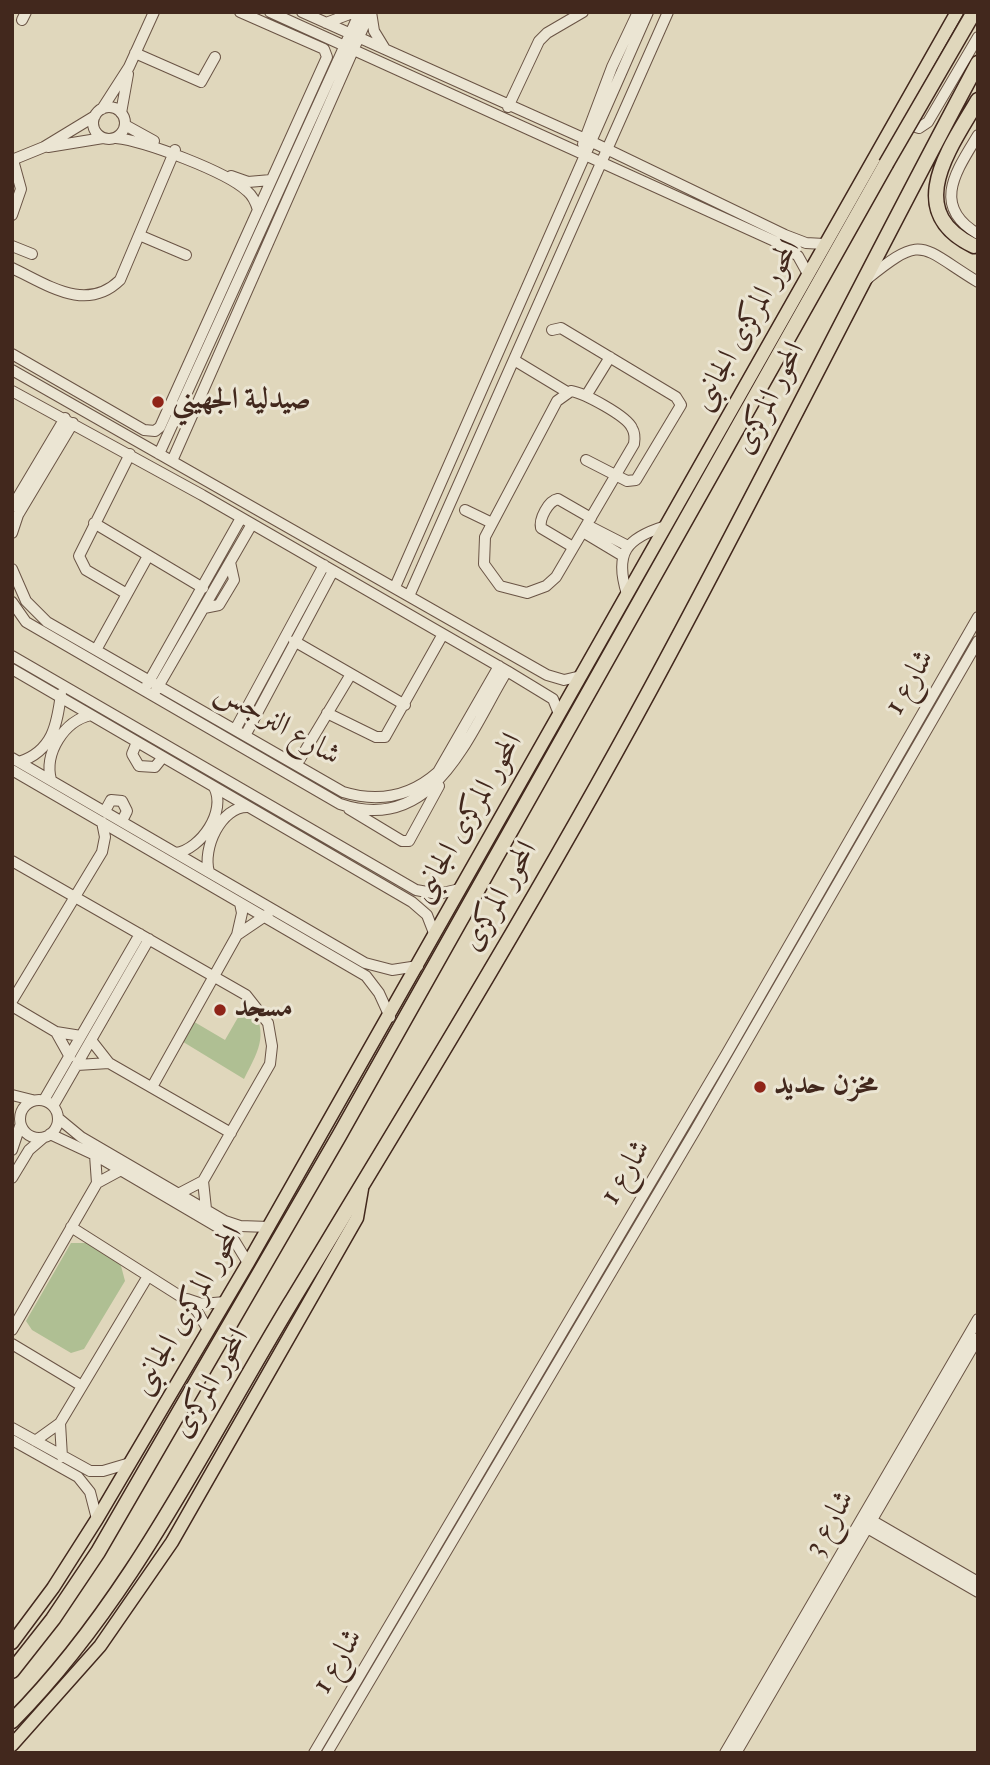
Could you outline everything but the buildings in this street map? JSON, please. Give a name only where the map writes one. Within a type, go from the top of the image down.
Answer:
[{"type":"highway","name":"المحور المركزى","points":[[12,1671],[53,1619],[98,1552],[339,1136],[974,12]]},
{"type":"highway","name":"المحور المركزى","points":[[12,1721],[61,1667],[101,1615],[153,1536],[362,1189],[652,686],[858,286],[978,63]]},
{"type":"highway","points":[[976,243],[948,227],[940,213],[935,189],[940,165],[978,100]]},
{"type":"highway","points":[[325,1129],[339,1136]]},
{"type":"main road","name":"المحور المركزى الجانبى","points":[[12,1643],[53,1588],[97,1519],[248,1263],[390,1017],[434,933],[957,12]]},
{"type":"main road","points":[[12,1745],[100,1646],[172,1542],[357,1218],[362,1189]]},
{"type":"street","points":[[154,12],[130,67],[121,113],[125,125],[246,189],[258,210]]},
{"type":"street","points":[[12,354],[144,430],[155,431],[160,427],[326,62],[327,52],[240,12]]},
{"type":"street","points":[[270,12],[783,239],[824,244]]},
{"type":"street","points":[[302,12],[588,141],[783,239],[798,256],[807,274]]},
{"type":"street","points":[[326,23],[357,12],[355,36]]},
{"type":"street","points":[[172,461],[350,47],[371,12]]},
{"type":"street","points":[[371,12],[374,31],[385,50]]},
{"type":"street","points":[[508,107],[539,41],[547,33],[583,12]]},
{"type":"street","points":[[588,141],[612,67],[638,12]]},
{"type":"street","points":[[395,587],[488,379],[583,152],[648,12]]},
{"type":"street","points":[[410,596],[667,12]]},
{"type":"street","points":[[287,33],[292,22]]},
{"type":"street","points":[[900,111],[904,122],[912,128],[928,122],[978,37]]},
{"type":"street","points":[[159,454],[318,106],[350,47]]},
{"type":"street","points":[[135,53],[201,82],[215,57]]},
{"type":"street","points":[[103,138],[95,132],[98,112],[130,67]]},
{"type":"street","points":[[308,102],[318,106]]},
{"type":"street","points":[[44,148],[98,112],[114,108],[121,113]]},
{"type":"street","points":[[116,138],[125,125]]},
{"type":"street","points":[[976,243],[955,212],[951,194],[954,176],[978,135]]},
{"type":"street","points":[[12,215],[21,189],[12,160],[44,148],[103,138],[144,143],[248,182],[271,180]]},
{"type":"street","points":[[12,268],[70,295],[91,296],[112,288],[120,280],[173,152]]},
{"type":"street","points":[[139,235],[186,255]]},
{"type":"street","points":[[12,246],[32,254]]},
{"type":"street","points":[[241,247],[252,253]]},
{"type":"street","points":[[858,286],[901,252],[915,248],[930,252],[978,282]]},
{"type":"street","points":[[552,330],[561,328],[676,397],[681,405],[638,478],[629,481],[586,460]]},
{"type":"street","points":[[586,396],[610,357]]},
{"type":"street","points":[[514,360],[568,392],[586,396],[627,421],[634,432],[634,444],[556,577],[534,592],[513,592],[495,582],[484,564],[483,544],[559,397],[568,392]]},
{"type":"street","points":[[12,370],[547,674],[564,680],[581,676]]},
{"type":"street","points":[[488,379],[494,388],[502,388]]},
{"type":"street","points":[[13,392],[24,388],[30,380]]},
{"type":"street","points":[[13,392],[130,454],[537,688],[553,699],[559,714]]},
{"type":"street","points":[[476,405],[484,404],[491,413]]},
{"type":"street","points":[[94,417],[102,405]]},
{"type":"street","points":[[12,507],[69,420]]},
{"type":"street","points":[[12,533],[18,515],[69,420]]},
{"type":"street","points":[[127,594],[86,570],[80,561],[80,550],[130,454]]},
{"type":"street","points":[[202,495],[209,481]]},
{"type":"street","points":[[573,547],[541,528],[540,521],[551,502],[558,499],[587,525],[625,551]]},
{"type":"street","points":[[465,510],[492,523]]},
{"type":"street","points":[[151,688],[241,517]]},
{"type":"street","points":[[94,523],[203,588]]},
{"type":"street","points":[[151,688],[204,608],[252,524]]},
{"type":"street","points":[[627,594],[621,572],[625,551],[640,535],[666,526]]},
{"type":"street","points":[[96,650],[148,555]]},
{"type":"street","points":[[246,734],[328,568]]},
{"type":"street","points":[[236,728],[328,568]]},
{"type":"street","name":"شارع النرجس","points":[[12,569],[18,588],[35,612],[151,688],[340,804],[364,810],[402,806],[425,794],[443,777],[503,668]]},
{"type":"street","name":"شارع النرجس","points":[[12,602],[26,622],[151,688],[236,728],[343,792],[357,796],[386,798],[414,790],[438,772],[503,668]]},
{"type":"street","points":[[12,614],[26,622]]},
{"type":"street","name":"شارع 1","points":[[327,1753],[781,970],[978,617]]},
{"type":"street","points":[[327,713],[381,738],[389,734],[443,634]]},
{"type":"street","points":[[294,641],[405,705]]},
{"type":"street","name":"شارع 1","points":[[314,1753],[978,641]]},
{"type":"street","points":[[12,656],[91,715],[412,902],[427,915],[434,933]]},
{"type":"street","points":[[955,656],[965,662]]},
{"type":"street","points":[[12,669],[62,692],[416,890],[438,894],[460,890]]},
{"type":"street","points":[[297,764],[351,674]]},
{"type":"street","points":[[537,688],[544,683],[547,674]]},
{"type":"street","points":[[14,763],[41,750],[60,716],[62,692]]},
{"type":"street","points":[[51,780],[51,754],[66,727],[91,715]]},
{"type":"street","points":[[137,742],[132,754],[139,766],[155,767],[163,757]]},
{"type":"street","points":[[14,763],[51,780],[105,811],[126,828],[240,903],[366,976],[379,993],[390,1017]]},
{"type":"street","points":[[14,763],[102,822],[126,828],[176,853],[372,966],[403,970],[418,965]]},
{"type":"street","points":[[340,804],[402,841],[409,841],[443,777]]},
{"type":"street","points":[[176,853],[200,842],[218,809],[219,797],[214,787]]},
{"type":"street","points":[[12,1001],[102,852],[126,828],[127,811],[122,801],[111,800],[105,811]]},
{"type":"street","points":[[209,872],[208,848],[227,814],[237,808],[249,807]]},
{"type":"street","points":[[102,822],[105,837],[102,852]]},
{"type":"street","points":[[12,861],[214,976],[255,1003],[265,1016],[271,1034],[268,1069],[203,1181],[180,1193]]},
{"type":"street","points":[[152,1087],[237,935],[242,913],[240,903]]},
{"type":"street","points":[[237,935],[265,918],[271,908]]},
{"type":"street","points":[[49,1103],[70,1056],[86,1038],[145,937]]},
{"type":"street","points":[[12,1006],[56,1032],[86,1038],[109,1063],[231,1133]]},
{"type":"street","points":[[56,1032],[70,1056]]},
{"type":"street","points":[[49,1103],[77,1065],[86,1038]]},
{"type":"street","points":[[77,1065],[109,1063]]},
{"type":"street","points":[[12,1095],[49,1103],[58,1118],[81,1137],[206,1209],[240,1226],[268,1227]]},
{"type":"street","points":[[12,1150],[20,1124],[20,1111],[32,1100]]},
{"type":"street","points":[[12,1113],[32,1137],[47,1136],[95,1155],[229,1235],[248,1263]]},
{"type":"street","points":[[12,1178],[29,1150],[47,1136],[58,1118]]},
{"type":"street","points":[[95,1155],[97,1183]]},
{"type":"street","points":[[12,1331],[97,1183],[121,1170]]},
{"type":"street","points":[[203,1181],[206,1209]]},
{"type":"street","points":[[71,1227],[183,1298],[197,1311],[208,1330]]},
{"type":"street","points":[[35,1441],[60,1423],[148,1276]]},
{"type":"street","points":[[183,1298],[202,1304],[225,1302]]},
{"type":"street","name":"شارع 3","points":[[725,1753],[754,1713],[835,1575],[978,1319]]},
{"type":"street","name":"شارع 3","points":[[865,1521],[978,1338]]},
{"type":"street","points":[[12,1344],[82,1386]]},
{"type":"street","points":[[60,1423],[62,1457]]},
{"type":"street","points":[[12,1428],[83,1469],[97,1471],[130,1463]]},
{"type":"street","points":[[12,1440],[78,1477],[90,1492],[97,1519]]},
{"type":"street","points":[[865,1521],[978,1582]]},
{"type":"street","points":[[865,1521],[978,1592]]},
{"type":"street","name":"شارع 3","points":[[736,1753],[754,1713]]},
{"type":"green space","points":[[248,1000],[259,1022],[260,1040],[244,1079],[180,1040],[191,1020],[225,1040]]},
{"type":"green space","points":[[71,1243],[87,1243],[120,1262],[125,1281],[84,1349],[71,1353],[32,1330],[26,1321]]},
{"type":"place","name":"صيدلية الجهيني","points":[[158,402]]},
{"type":"place","name":"مسجد","points":[[220,1010]]},
{"type":"place","name":"مخزن حديد","points":[[760,1087]]}]
